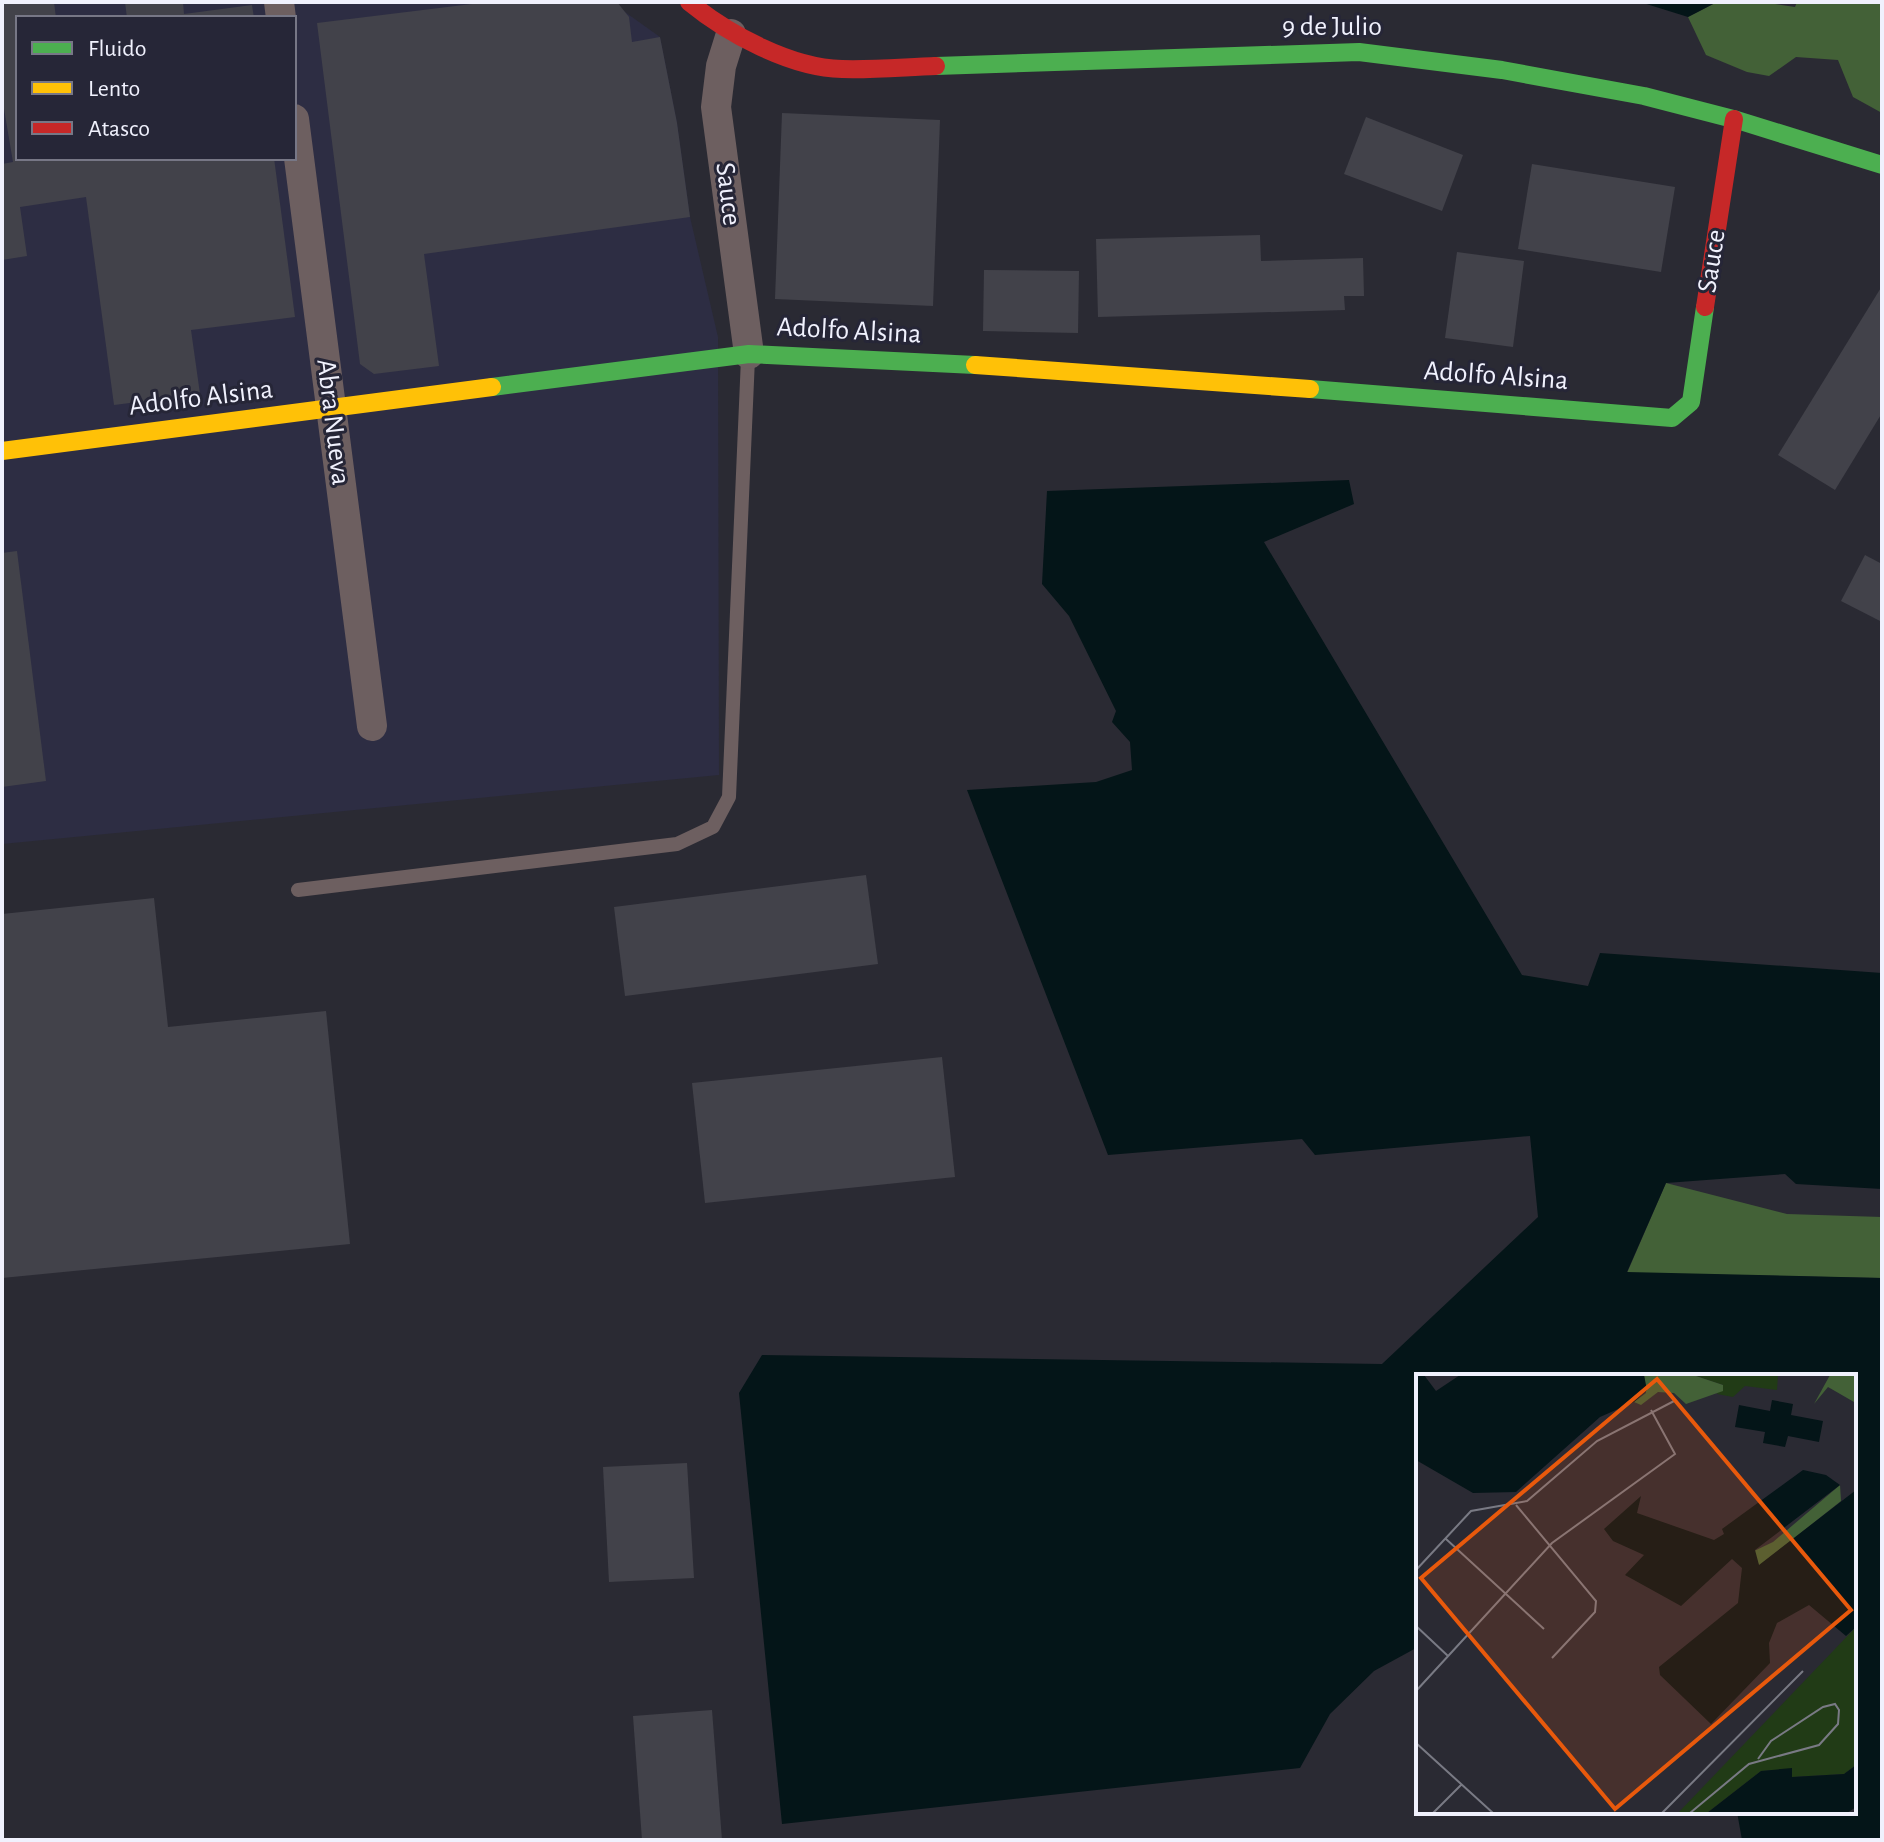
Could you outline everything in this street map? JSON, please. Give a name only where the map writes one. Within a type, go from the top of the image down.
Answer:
[{"type":"street","name":"9 de Julio","points":[[689,2],[708,19],[761,49],[797,61],[839,69],[1359,52],[1424,58],[1588,85],[1734,119],[1882,165]]},
{"type":"street","name":"Sauce","points":[[731,34],[721,66],[716,107],[749,354]]},
{"type":"street","name":"Sauce","points":[[1691,402],[1734,119]]},
{"type":"street","name":"Abra Nueva","points":[[296,135],[372,726]]},
{"type":"street","name":"Adolfo Alsina","points":[[2,451],[749,354],[1102,374],[1672,418],[1691,402]]},
{"type":"lane","points":[[298,890],[677,844],[713,827],[729,797],[749,354]]},
{"type":"shaded area","points":[[2,2],[611,2],[660,37],[677,123],[690,217],[718,337],[719,775],[2,844]]},
{"type":"shaded area","points":[[1640,2],[1717,2],[1688,17]]},
{"type":"shaded area","points":[[1349,480],[1354,504],[1264,542],[1522,975],[1588,986],[1600,953],[1882,973],[1882,1189],[1796,1184],[1785,1174],[1666,1183],[1627,1272],[1882,1278],[1882,1840],[1742,1840],[1737,1814],[1856,1814],[1856,1374],[1416,1374],[1416,1648],[1374,1671],[1330,1714],[1300,1768],[782,1824],[739,1393],[762,1355],[1382,1364],[1538,1217],[1530,1136],[1315,1155],[1302,1139],[1108,1155],[967,790],[1096,782],[1132,770],[1130,742],[1112,722],[1116,711],[1069,616],[1042,584],[1047,491]]},
{"type":"green space","points":[[1717,2],[1762,2],[1795,7],[1797,2],[1882,2],[1882,113],[1853,97],[1838,60],[1796,57],[1769,76],[1747,72],[1706,55],[1688,17]]},
{"type":"green space","points":[[1666,1183],[1787,1214],[1882,1217],[1882,1278],[1627,1273]]},
{"type":"building","points":[[2,2],[54,2],[56,16],[16,16],[16,160],[274,160],[295,317],[191,330],[200,394],[114,405],[86,197],[20,207],[27,256],[2,260],[2,164],[13,162],[2,97]]},
{"type":"building","points":[[125,2],[183,2],[184,14],[252,5],[254,16],[127,16]]},
{"type":"building","points":[[488,2],[617,2],[629,17],[632,42],[660,37],[677,123],[690,217],[424,254],[439,366],[374,374],[360,364],[317,23]]},
{"type":"building","points":[[782,113],[940,120],[933,306],[775,299]]},
{"type":"building","points":[[1366,117],[1463,155],[1442,211],[1344,174]]},
{"type":"building","points":[[1532,164],[1675,187],[1661,272],[1518,249]]},
{"type":"building","points":[[1260,235],[1261,261],[1363,258],[1364,296],[1344,296],[1345,310],[1098,317],[1096,239]]},
{"type":"building","points":[[1457,252],[1524,261],[1513,347],[1445,338]]},
{"type":"building","points":[[984,270],[1079,271],[1078,333],[983,331]]},
{"type":"building","points":[[1882,286],[1882,413],[1835,490],[1778,455]]},
{"type":"building","points":[[17,551],[46,781],[2,787],[2,553]]},
{"type":"building","points":[[1865,555],[1882,564],[1882,622],[1841,601]]},
{"type":"building","points":[[866,875],[878,964],[625,996],[614,907]]},
{"type":"building","points":[[154,898],[168,1027],[326,1011],[350,1244],[2,1278],[2,914]]},
{"type":"building","points":[[942,1057],[955,1177],[705,1203],[692,1083]]},
{"type":"building","points":[[687,1463],[694,1578],[609,1582],[603,1467]]},
{"type":"building","points":[[712,1710],[722,1840],[642,1840],[633,1716]]},
{"type":"traffic: fast","points":[[936,66],[1359,52],[1502,70],[1644,96],[1737,120],[1882,165]]},
{"type":"traffic: fast","points":[[1310,389],[1672,418],[1691,402],[1705,307]]},
{"type":"traffic: fast","points":[[492,387],[749,354],[975,365]]},
{"type":"traffic: slow","points":[[975,365],[1310,389]]},
{"type":"traffic: slow","points":[[2,451],[492,387]]},
{"type":"traffic: jam","points":[[689,2],[741,37],[802,63],[842,69],[936,66]]},
{"type":"traffic: jam","points":[[1705,307],[1734,119]]}]
